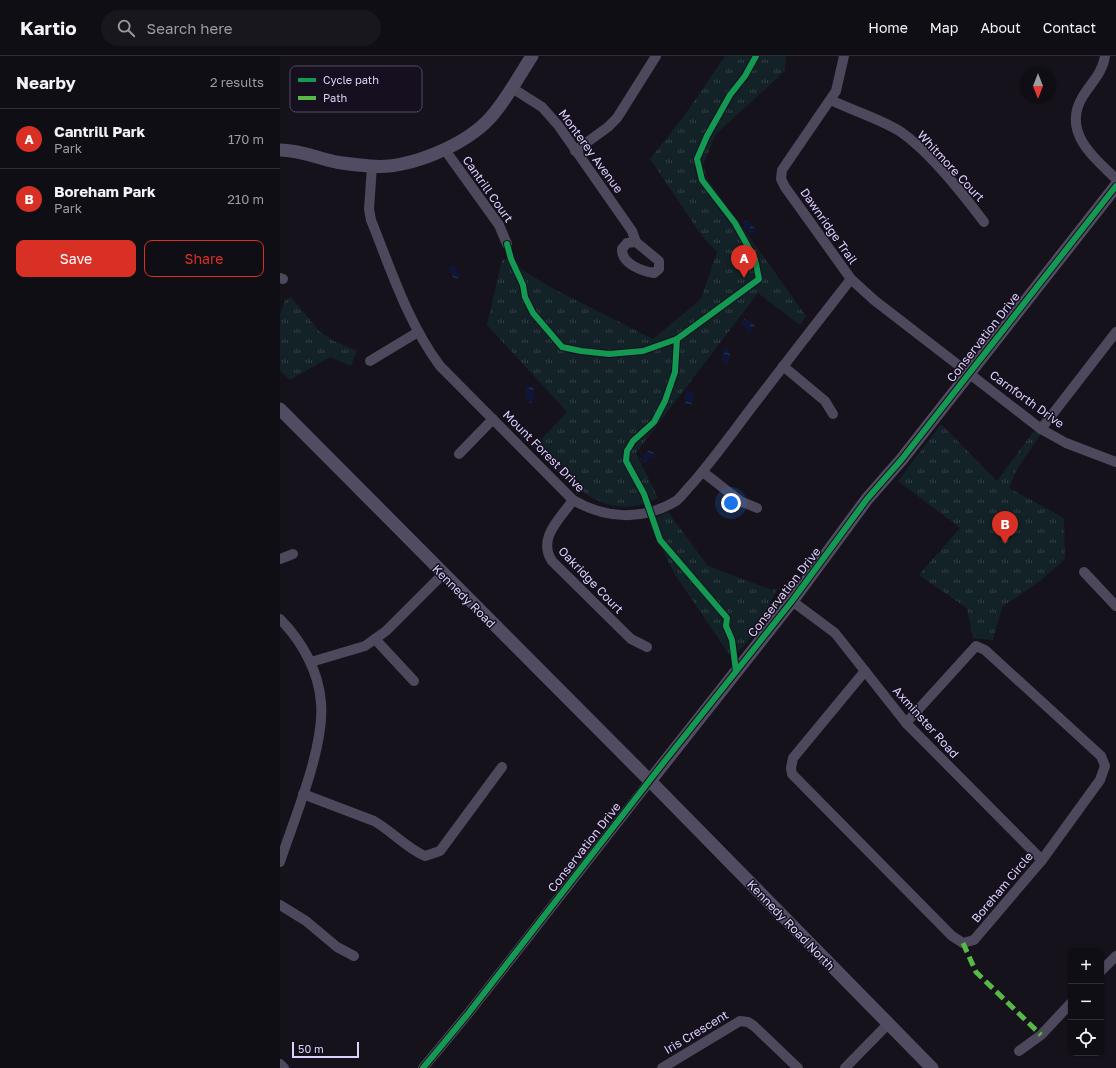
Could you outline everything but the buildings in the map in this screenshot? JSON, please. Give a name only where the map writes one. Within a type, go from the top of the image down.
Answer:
[{"type":"street","points":[[280,150],[307,153],[336,162],[372,166],[411,162],[445,150],[473,132],[491,117],[512,88],[532,56]]},
{"type":"street","points":[[575,151],[608,127],[617,118],[656,56]]},
{"type":"street","name":"Dawnridge Trail","points":[[844,56],[841,78],[836,91],[787,160],[782,170],[782,179],[851,279],[874,300],[968,373]]},
{"type":"street","points":[[1105,56],[1101,69],[1082,98],[1076,122],[1080,139],[1087,151],[1116,180]]},
{"type":"street","name":"Monterey Avenue","points":[[512,88],[542,107],[558,125],[632,231],[636,242]]},
{"type":"street","name":"Whitmore Court","points":[[831,100],[899,131],[912,141],[964,195],[984,222]]},
{"type":"street","name":"Cantrill Court","points":[[445,150],[499,225],[507,244]]},
{"type":"street","name":"Mount Forest Drive","points":[[372,166],[369,209],[371,220],[418,332],[426,347],[440,366],[572,500],[583,506],[613,515],[640,515],[651,513],[678,500],[703,472],[851,279]]},
{"type":"street","name":"Conservation Drive","points":[[423,1068],[467,1015],[792,601],[867,499],[902,459],[1116,186]]},
{"type":"street","points":[[370,361],[418,332]]},
{"type":"street","points":[[1042,429],[1116,332]]},
{"type":"street","points":[[783,366],[826,401],[833,414]]},
{"type":"street","name":"Carnforth Drive","points":[[968,373],[1042,429],[1066,443],[1116,462]]},
{"type":"street","name":"Kennedy Road","points":[[280,409],[650,781]]},
{"type":"street","points":[[459,454],[493,419]]},
{"type":"street","points":[[703,472],[740,501],[757,508]]},
{"type":"street","name":"Oakridge Court","points":[[572,500],[548,535],[546,553],[552,561],[631,639],[647,647]]},
{"type":"street","points":[[280,560],[293,554]]},
{"type":"street","points":[[1084,572],[1116,606]]},
{"type":"street","points":[[311,662],[365,646],[386,631],[443,574]]},
{"type":"street","name":"Axminster Road","points":[[792,601],[835,633],[906,723],[1042,860]]},
{"type":"street","points":[[280,619],[300,643],[311,662],[320,695],[321,720],[315,754],[280,862]]},
{"type":"street","points":[[375,639],[414,681]]},
{"type":"street","name":"Boreham Circle","points":[[865,671],[793,758],[791,768],[792,774],[952,936],[963,943],[974,940],[1042,860],[1100,780],[1105,766],[1101,756],[985,650],[976,646],[906,723]]},
{"type":"street","points":[[303,794],[379,824],[425,856],[440,851],[502,767]]},
{"type":"street","name":"Kennedy Road North","points":[[650,781],[932,1068]]},
{"type":"street","points":[[280,905],[306,921],[337,947],[354,956]]},
{"type":"street","points":[[1104,969],[1116,956]]},
{"type":"street","points":[[1019,1051],[1041,1035],[1068,1006]]},
{"type":"street","name":"Iris Crescent","points":[[662,1068],[740,1021],[748,1022],[754,1026],[798,1068]]},
{"type":"street","points":[[845,1068],[888,1024]]},
{"type":"street","points":[[280,1064],[284,1068]]},
{"type":"green space","points":[[725,56],[786,56],[785,71],[716,134],[703,165],[707,178],[806,316],[800,325],[758,293],[636,453],[658,498],[640,505],[624,507],[608,504],[594,499],[580,490],[533,448],[567,412],[487,325],[502,260],[514,257],[521,269],[550,287],[653,339],[701,299],[717,252],[702,236],[650,159],[684,116]]},
{"type":"green space","points":[[291,297],[319,331],[334,341],[357,351],[351,366],[330,357],[290,380],[280,371],[280,314],[285,300]]},
{"type":"green space","points":[[941,424],[997,481],[1034,431],[1041,434],[1017,469],[1009,488],[1064,518],[1065,559],[1040,581],[1002,607],[993,640],[973,638],[967,608],[919,575],[960,528],[898,481]]},
{"type":"green space","points":[[668,512],[708,566],[769,589],[777,589],[752,635],[731,657],[674,573],[649,521]]},
{"type":"water","points":[[745,220],[751,222],[756,232],[751,235],[743,225]]},
{"type":"water","points":[[454,264],[460,275],[457,279],[453,277],[449,269],[450,266]]},
{"type":"water","points":[[745,318],[755,325],[749,333],[747,331],[748,329],[741,324]]},
{"type":"water","points":[[726,348],[730,351],[730,362],[728,363],[724,362],[722,357],[722,351]]},
{"type":"water","points":[[526,386],[533,386],[535,399],[530,403],[526,400]]},
{"type":"water","points":[[687,390],[693,392],[695,395],[691,405],[685,403],[685,394]]},
{"type":"water","points":[[649,450],[655,454],[655,457],[650,458],[645,464],[640,459]]},
{"type":"marked path","points":[[771,605],[777,607]]},
{"type":"marked path","points":[[963,943],[976,972],[1041,1035]]},
{"type":"cycle path","points":[[507,244],[511,259],[523,285],[525,297],[533,313],[562,347],[581,351],[609,354],[643,351],[677,339],[759,279],[755,259],[735,223],[702,180],[697,159],[707,136],[730,95],[745,76],[756,56]]},
{"type":"cycle path","points":[[423,1068],[467,1015],[664,762],[792,601],[867,499],[902,459],[1116,186]]},
{"type":"cycle path","points":[[677,339],[675,372],[665,401],[654,422],[633,441],[627,451],[626,461],[644,494],[660,540],[727,618],[726,626],[732,640],[736,671]]},
{"type":"place","name":"Cantrill Park","points":[[744,278]]},
{"type":"place","name":"Boreham Park","points":[[1005,544]]}]
